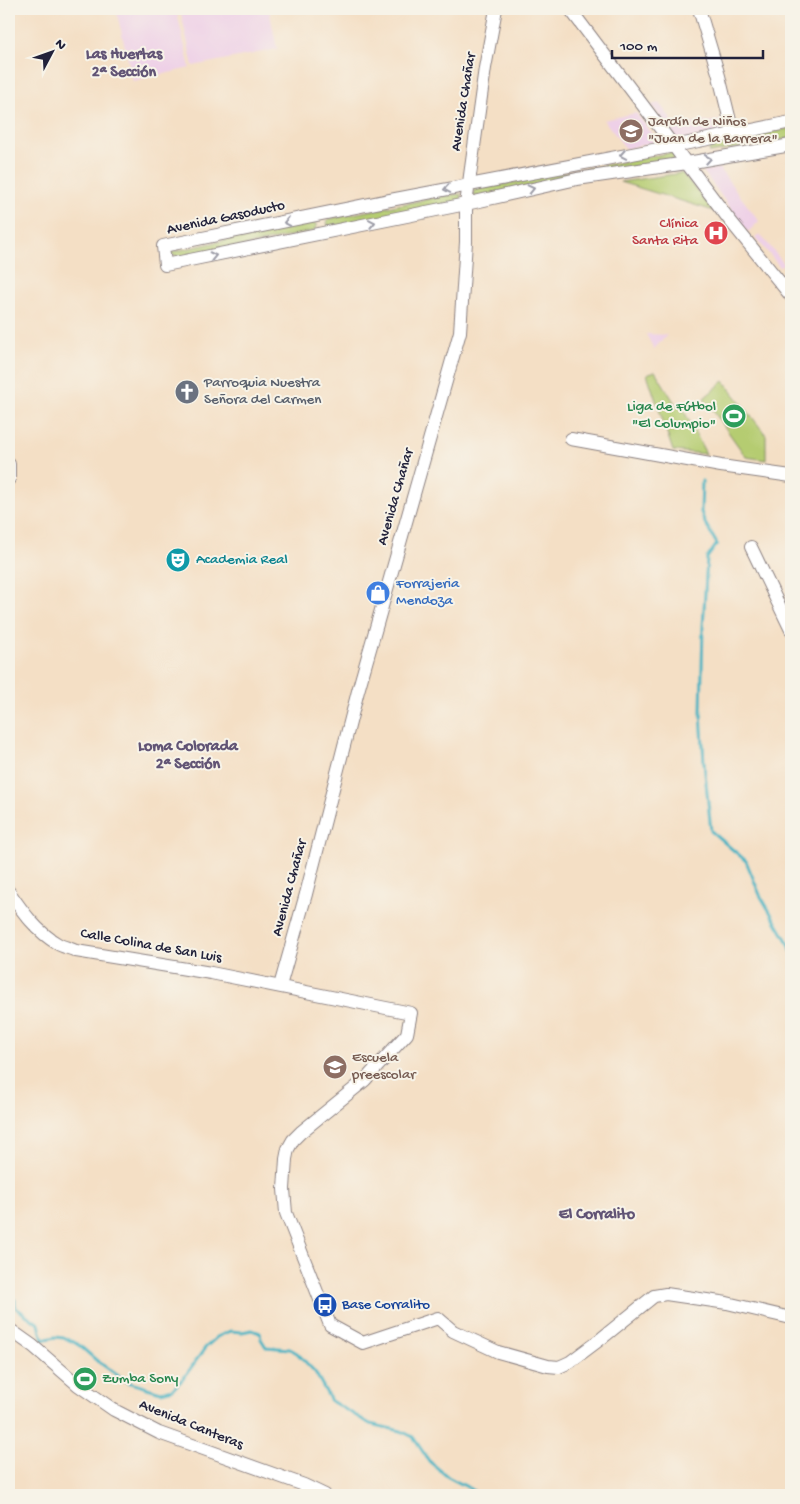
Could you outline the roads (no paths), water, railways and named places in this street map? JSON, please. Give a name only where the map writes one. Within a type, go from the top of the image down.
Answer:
[{"type":"street","name":"Avenida Chañar","points":[[280,986],[357,697],[460,332],[468,185],[485,68],[496,9]]},
{"type":"street","points":[[570,9],[734,225],[791,296]]},
{"type":"street","points":[[699,9],[719,76],[733,134]]},
{"type":"street","name":"Avenida Gasoducto","points":[[791,122],[163,246],[165,266],[466,204],[577,179],[791,146]]},
{"type":"street","points":[[571,439],[721,466],[791,476]]},
{"type":"street","points":[[9,464],[9,479]]},
{"type":"street","points":[[751,547],[791,630]]},
{"type":"street","name":"Calle Colina de San Luis","points":[[9,892],[42,933],[58,944],[76,951],[212,973],[411,1013],[407,1034],[364,1080],[301,1132],[293,1140],[288,1150],[284,1189],[286,1213],[330,1326],[363,1343],[438,1318],[453,1331],[498,1352],[559,1368],[602,1338],[654,1296],[666,1294],[727,1303],[791,1318]]},
{"type":"street","name":"Avenida Canteras","points":[[9,1329],[114,1410],[159,1432],[304,1485],[325,1495]]},
{"type":"waterway","points":[[702,481],[701,512],[717,544],[707,558],[701,712],[711,831],[746,861],[760,895],[790,946],[791,951]]},
{"type":"waterway","points":[[9,1295],[15,1300],[16,1308],[39,1324],[43,1340],[55,1337],[72,1341],[127,1382],[161,1392],[173,1389],[183,1379],[205,1348],[217,1337],[230,1331],[242,1332],[252,1330],[260,1333],[266,1347],[290,1349],[297,1353],[315,1372],[331,1401],[370,1424],[401,1431],[413,1437],[429,1461],[448,1477],[471,1489],[478,1495]]},
{"type":"place","name":"Jardín de Niños \"Juan de la Barrera\"","points":[[631,131]]},
{"type":"place","name":"Clínica Santa Rita","points":[[716,233]]},
{"type":"place","name":"Parroquia Nuestra Señora del Carmen","points":[[187,392]]},
{"type":"place","name":"Liga de Fútbol \"El Columpio\"","points":[[734,416]]},
{"type":"place","name":"Academia Real","points":[[178,560]]},
{"type":"place","name":"Forrajeria Mendoza","points":[[378,593]]},
{"type":"place","name":"Escuela preescolar","points":[[335,1067]]},
{"type":"place","name":"Base Corralito","points":[[325,1305]]},
{"type":"place","name":"Zumba Sony","points":[[85,1379]]},
{"type":"district","name":"Las Huertas 2ª Sección","points":[[124,64]]},
{"type":"district","name":"Loma Colorada 2ª Sección","points":[[188,756]]},
{"type":"district","name":"El Corralito","points":[[597,1215]]}]
